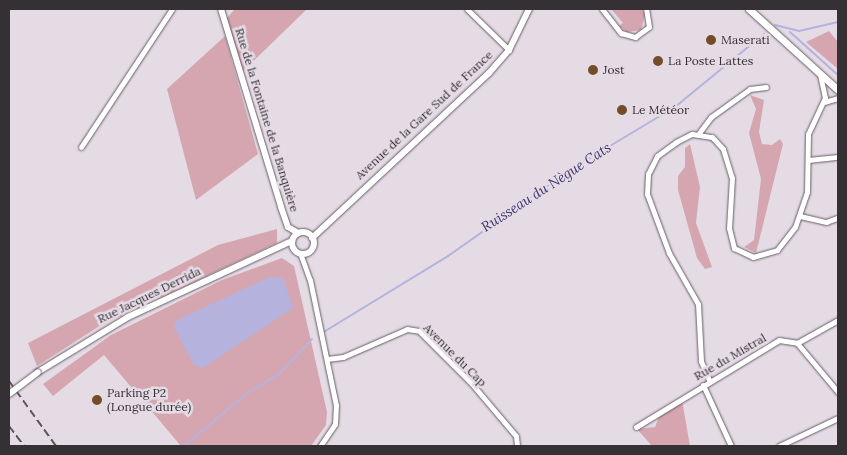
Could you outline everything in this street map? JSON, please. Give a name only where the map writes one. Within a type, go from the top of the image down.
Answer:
[{"type":"main road","points":[[748,9],[838,90]]},
{"type":"street","points":[[81,147],[172,9]]},
{"type":"street","name":"Rue de la Fontaine de la Banquière","points":[[221,9],[281,207],[288,227],[298,233]]},
{"type":"street","points":[[467,9],[509,50]]},
{"type":"street","name":"Avenue de la Gare Sud de France","points":[[310,235],[489,73],[509,50],[529,9]]},
{"type":"street","points":[[602,9],[621,33],[635,37],[649,27],[646,9]]},
{"type":"street","points":[[699,133],[718,142],[732,178],[728,228],[736,252],[752,257],[768,255],[786,242],[800,216],[808,160],[808,134],[824,102],[820,75]]},
{"type":"street","points":[[709,380],[701,361],[698,304],[676,269],[646,188],[657,156],[699,133],[711,117],[750,89],[766,86]]},
{"type":"street","points":[[824,102],[838,98]]},
{"type":"street","points":[[808,160],[838,157]]},
{"type":"street","points":[[800,216],[826,222],[837,218]]},
{"type":"street","points":[[300,252],[312,248],[310,235],[298,233],[292,242],[306,262],[336,405],[331,432],[320,446]]},
{"type":"street","name":"Rue Jacques Derrida","points":[[9,394],[38,372],[104,329],[292,242]]},
{"type":"street","name":"Rue Jacques Derrida","points":[[276,248],[300,252]]},
{"type":"street","name":"Rue du Mistral","points":[[636,427],[702,384],[779,340],[797,342],[838,320]]},
{"type":"street","name":"Avenue du Cap","points":[[327,359],[343,357],[407,329],[419,331],[516,436],[517,446]]},
{"type":"street","points":[[797,342],[838,392]]},
{"type":"street","points":[[702,384],[731,446]]},
{"type":"street","points":[[779,446],[838,418]]},
{"type":"shaded area","points":[[235,9],[307,9],[241,73],[226,19]]},
{"type":"shaded area","points":[[611,9],[642,9],[645,15],[641,30],[627,32],[619,26],[623,23]]},
{"type":"shaded area","points":[[829,31],[838,42],[838,69],[806,42]]},
{"type":"shaded area","points":[[225,36],[258,154],[196,200],[167,89]]},
{"type":"shaded area","points":[[750,95],[764,100],[759,132],[762,144],[772,145],[780,139],[783,144],[756,253],[744,247],[754,240],[761,179],[749,133],[756,109]]},
{"type":"shaded area","points":[[690,144],[700,187],[696,223],[712,267],[705,269],[697,258],[678,190],[678,176],[685,167],[685,148]]},
{"type":"shaded area","points":[[277,229],[277,243],[98,327],[37,366],[28,343],[218,245]]},
{"type":"shaded area","points":[[282,258],[294,266],[327,412],[326,425],[311,446],[181,446],[104,355],[53,396],[43,384],[111,335],[222,280]]},
{"type":"shaded area","points":[[682,400],[690,446],[652,446],[637,429],[655,427],[660,414]]},
{"type":"water","points":[[270,277],[283,278],[293,308],[203,368],[193,364],[174,327],[177,320]]},
{"type":"waterway","name":"Ruisseau du Nègue Cats","points":[[775,25],[799,31],[838,22]]},
{"type":"waterway","points":[[790,32],[838,75]]},
{"type":"waterway","name":"Ruisseau du Nègue Cats","points":[[322,333],[448,256],[575,167],[675,107],[764,34]]},
{"type":"waterway","name":"Ruisseau du Nègue Cats","points":[[184,446],[245,395],[279,374],[312,339]]},
{"type":"railway","points":[[9,381],[56,446]]},
{"type":"railway","points":[[9,426],[24,446]]},
{"type":"place","name":"Maserati","points":[[711,40]]},
{"type":"place","name":"La Poste Lattes","points":[[658,61]]},
{"type":"place","name":"Jost","points":[[593,70]]},
{"type":"place","name":"Le Météor","points":[[622,110]]},
{"type":"place","name":"Parking P2 (Longue durée)","points":[[97,400]]}]
